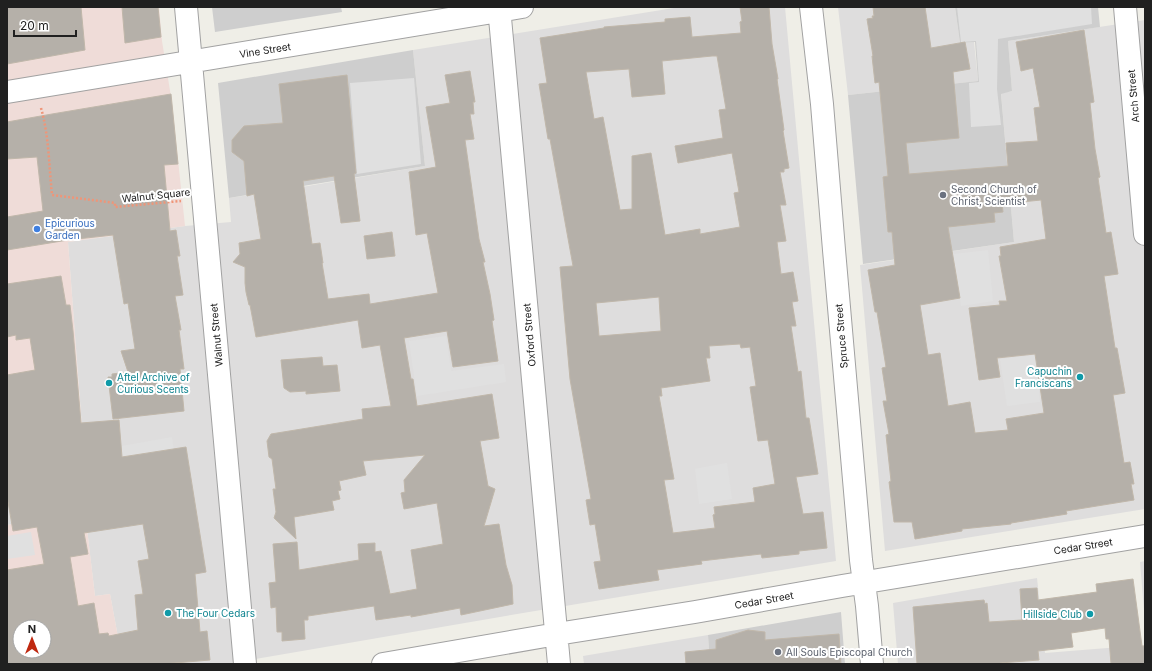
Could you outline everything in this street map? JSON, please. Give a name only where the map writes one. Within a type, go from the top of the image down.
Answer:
[{"type":"street","name":"Walnut Street","points":[[186,7],[245,664]]},
{"type":"street","name":"Vine Street","points":[[7,92],[370,33],[499,9],[522,7]]},
{"type":"street","name":"Spruce Street","points":[[811,7],[822,104],[838,308],[872,664]]},
{"type":"street","name":"Arch Street","points":[[1125,7],[1145,234]]},
{"type":"street","name":"Oxford Street","points":[[499,9],[559,664]]},
{"type":"street","name":"Cedar Street","points":[[383,664],[1145,536]]},
{"type":"path","name":"Walnut Square","points":[[43,115],[52,195],[115,203],[115,207],[204,198]]},
{"type":"shaded area","points":[[7,7],[159,7],[162,41],[172,103],[185,226],[68,242],[84,455],[7,467]]},
{"type":"shaded area","points":[[212,7],[341,7],[342,12],[215,32]]},
{"type":"shaded area","points":[[680,7],[785,7],[836,561],[226,664],[123,664],[110,594],[95,596],[85,512],[7,525],[7,467],[84,454],[68,242],[185,226],[231,222],[229,198],[425,166],[413,50]]},
{"type":"shaded area","points":[[838,7],[955,7],[960,43],[974,42],[978,81],[848,95]]},
{"type":"shaded area","points":[[955,7],[1098,7],[1100,27],[1008,41],[1012,91],[1001,94],[1014,242],[863,264],[848,95],[978,81],[975,42],[960,43]]},
{"type":"shaded area","points":[[957,7],[1091,7],[1092,24],[998,39],[997,89],[1001,125],[971,127],[969,83],[979,82],[976,41],[961,42]]},
{"type":"shaded area","points":[[1145,20],[1145,509],[885,551],[860,265],[1014,242],[1001,93],[1012,91],[1008,41]]},
{"type":"shaded area","points":[[413,50],[425,166],[229,198],[218,83]]},
{"type":"shaded area","points":[[414,78],[421,164],[357,174],[350,83]]},
{"type":"shaded area","points":[[988,250],[993,301],[961,306],[953,254]]},
{"type":"shaded area","points":[[446,336],[451,371],[504,364],[506,382],[417,396],[409,341]]},
{"type":"shaded area","points":[[1036,355],[1040,402],[1007,406],[1000,359]]},
{"type":"shaded area","points":[[172,437],[176,464],[108,476],[88,452]]},
{"type":"shaded area","points":[[727,463],[732,499],[699,504],[695,469]]},
{"type":"shaded area","points":[[85,512],[95,596],[110,594],[123,664],[7,664],[7,525]]},
{"type":"shaded area","points":[[31,532],[35,555],[7,559],[7,536]]},
{"type":"shaded area","points":[[1145,561],[1145,623],[1140,562]]},
{"type":"shaded area","points":[[1037,578],[1045,653],[1145,645],[1145,664],[898,664],[893,603]]},
{"type":"shaded area","name":"All Souls Episcopal Church","points":[[841,612],[845,664],[710,664],[708,635]]},
{"type":"shaded area","points":[[708,635],[710,664],[584,664],[583,656]]},
{"type":"building","points":[[7,7],[81,7],[85,50],[7,64]]},
{"type":"building","points":[[122,7],[158,7],[161,37],[125,43]]},
{"type":"building","points":[[740,7],[769,7],[772,44],[789,168],[784,169],[784,172],[780,172],[786,205],[780,205],[786,241],[777,242],[781,274],[793,272],[798,301],[792,302],[796,326],[791,326],[798,372],[801,371],[806,418],[809,418],[818,474],[796,477],[803,514],[823,512],[827,548],[799,551],[799,554],[762,558],[761,554],[701,561],[702,564],[657,570],[659,580],[599,589],[594,562],[601,561],[595,524],[590,525],[586,500],[591,499],[570,379],[560,267],[573,266],[550,139],[548,139],[539,84],[547,83],[540,38],[604,27],[665,22],[665,19],[690,17],[692,37],[741,33],[740,22],[742,21]],"holes":[[[717,56],[726,109],[719,110],[723,138],[675,146],[678,163],[732,153],[739,192],[734,193],[740,227],[700,234],[700,229],[665,235],[651,153],[632,156],[632,209],[620,210],[603,117],[594,119],[586,72],[629,69],[632,97],[665,94],[662,61]],[[659,297],[661,331],[599,336],[596,303]],[[740,344],[741,348],[750,347],[756,386],[750,387],[758,441],[768,440],[775,484],[753,488],[755,502],[714,507],[715,514],[713,515],[715,528],[673,533],[664,480],[674,479],[659,396],[662,396],[661,388],[710,381],[706,358],[710,358],[709,346]]]},
{"type":"building","points":[[873,7],[925,7],[931,48],[965,42],[970,69],[953,72],[959,138],[906,143],[909,174],[1008,166],[1006,143],[1038,141],[1034,108],[1040,107],[1033,68],[1021,71],[1016,42],[1084,30],[1094,102],[1090,103],[1095,149],[1100,177],[1098,178],[1106,233],[1111,232],[1118,274],[1104,276],[1115,348],[1117,348],[1125,393],[1113,395],[1124,463],[1130,462],[1134,484],[1131,484],[1134,500],[1066,511],[1067,514],[1011,524],[962,529],[962,531],[915,539],[912,522],[894,522],[889,482],[891,481],[886,435],[889,434],[883,401],[887,401],[882,368],[886,367],[868,270],[895,265],[892,232],[888,232],[883,177],[888,176],[879,82],[875,83],[873,56],[867,19],[873,18],[872,16],[874,16]],"holes":[[[1041,200],[1046,239],[1000,247],[1001,256],[999,256],[1007,301],[999,301],[1000,305],[969,308],[979,380],[1000,377],[997,358],[1035,354],[1044,413],[1006,419],[1008,430],[975,433],[970,402],[948,406],[940,353],[928,355],[920,305],[960,298],[948,227],[995,222],[994,213],[1003,212],[1002,204]]]},
{"type":"building","points":[[470,71],[475,102],[473,102],[474,114],[470,114],[474,139],[465,140],[479,239],[485,262],[483,262],[494,320],[492,321],[498,361],[453,367],[447,331],[404,338],[417,406],[492,394],[499,438],[480,441],[488,486],[495,489],[484,526],[499,524],[506,565],[512,585],[513,604],[461,615],[460,608],[411,617],[411,615],[376,620],[374,606],[308,616],[308,620],[304,620],[305,639],[282,641],[282,632],[277,632],[276,607],[271,608],[269,583],[276,582],[273,544],[297,542],[299,570],[359,560],[358,544],[375,543],[375,552],[381,551],[390,594],[417,589],[411,550],[443,544],[437,503],[404,509],[401,493],[405,492],[404,480],[425,455],[363,461],[366,475],[339,481],[341,490],[338,491],[340,499],[332,501],[334,510],[294,517],[296,539],[274,518],[276,512],[273,489],[276,489],[272,459],[269,457],[267,441],[271,434],[363,419],[362,409],[391,406],[380,345],[362,348],[358,320],[256,337],[246,292],[245,267],[233,262],[240,254],[239,243],[261,239],[254,194],[247,196],[244,161],[232,152],[232,140],[244,126],[283,123],[279,84],[347,75],[356,173],[354,174],[360,221],[341,223],[334,176],[303,181],[312,244],[320,243],[328,299],[369,294],[370,304],[438,293],[427,233],[416,235],[409,172],[436,167],[426,107],[450,103],[445,75]]},
{"type":"building","points":[[171,94],[178,164],[164,165],[170,231],[176,230],[180,256],[177,256],[183,295],[175,296],[181,330],[179,330],[184,369],[180,369],[184,411],[113,419],[108,377],[112,377],[112,374],[128,372],[121,351],[135,349],[128,303],[124,304],[113,235],[68,240],[7,250],[7,217],[43,211],[37,157],[7,159],[7,122]]},
{"type":"building","points":[[392,232],[395,256],[367,259],[364,236]]},
{"type":"building","points":[[61,276],[66,305],[70,305],[81,423],[119,420],[122,457],[186,447],[206,572],[195,574],[200,632],[207,631],[210,660],[163,664],[7,664],[7,570],[44,564],[37,527],[13,531],[7,496],[7,375],[35,370],[30,338],[16,340],[16,335],[7,337],[7,284]],"holes":[[[143,524],[149,559],[138,561],[143,594],[135,595],[138,630],[109,636],[108,633],[99,634],[94,603],[78,606],[70,557],[88,554],[84,533]]]},
{"type":"building","points":[[322,357],[323,366],[337,365],[340,391],[306,394],[306,391],[290,392],[284,388],[281,360]]},
{"type":"building","points":[[1133,579],[1142,646],[1145,646],[1145,664],[1111,664],[1109,639],[1106,639],[1105,628],[1071,633],[1073,647],[1038,651],[1039,660],[1000,664],[917,664],[913,607],[984,600],[985,604],[987,603],[989,622],[1022,620],[1020,589],[1037,588],[1038,600],[1097,592],[1096,584]]},
{"type":"building","name":"All Souls Episcopal Church","points":[[748,630],[765,632],[765,640],[839,634],[841,664],[686,664],[685,652],[716,649],[716,640]]},
{"type":"place","name":"Second Church of Christ, Scientist","points":[[943,195]]},
{"type":"place","name":"Epicurious Garden","points":[[37,229]]},
{"type":"place","name":"Capuchin Franciscans","points":[[1080,377]]},
{"type":"place","name":"Aftel Archive of Curious Scents","points":[[109,383]]},
{"type":"place","name":"The Four Cedars","points":[[168,613]]},
{"type":"place","name":"Hillside Club","points":[[1090,614]]},
{"type":"place","name":"All Souls Episcopal Church","points":[[778,652]]}]
